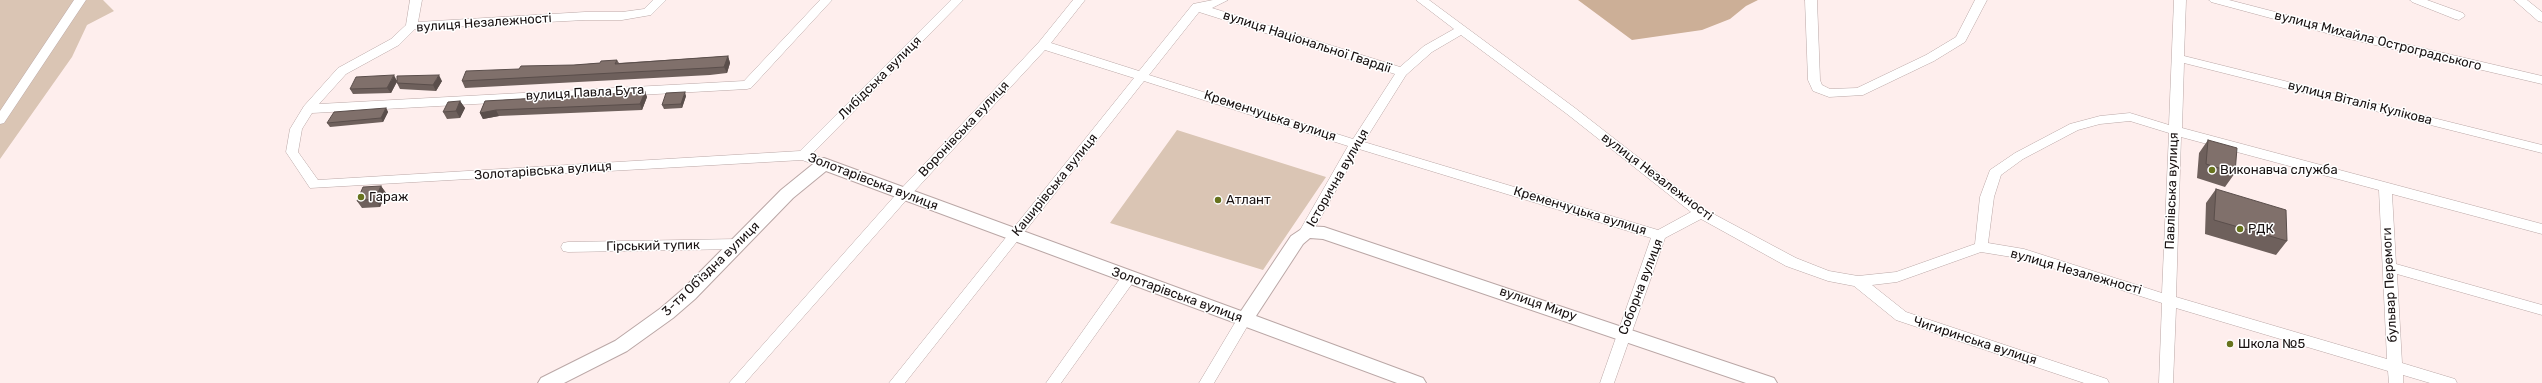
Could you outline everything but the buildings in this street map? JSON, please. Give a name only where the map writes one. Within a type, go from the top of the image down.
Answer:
[{"type":"main road","name":"Золотарівська вулиця","points":[[824,164],[1417,383]]},
{"type":"main road","name":"3-тя Обʼїздна вулиця","points":[[547,383],[601,358],[642,332],[689,294],[792,190],[824,164]]},
{"type":"main road","name":"Історична вулиця","points":[[1244,320],[1297,240],[1306,232]]},
{"type":"main road","name":"вулиця Миру","points":[[1306,232],[1324,233],[1768,383]]},
{"type":"street","points":[[0,120],[80,0]]},
{"type":"street","points":[[412,26],[416,0]]},
{"type":"street","name":"вулиця Незалежності","points":[[308,109],[342,71],[395,42],[412,26],[585,16],[622,16],[647,12],[660,0]]},
{"type":"street","name":"вулиця Павла Бута","points":[[308,109],[747,85],[826,0]]},
{"type":"street","name":"Либідська вулиця","points":[[803,155],[957,0]]},
{"type":"street","name":"Воронівська вулиця","points":[[736,383],[904,194],[1043,44],[1079,0]]},
{"type":"street","points":[[1195,4],[1211,5],[1222,0]]},
{"type":"street","name":"вулиця Незалежності","points":[[1422,0],[1571,111],[1701,213],[1791,262],[1828,276],[1858,281],[1897,277],[1981,247],[2024,254],[2168,300],[2450,383]]},
{"type":"street","points":[[1810,0],[1814,80],[1817,88],[1829,93],[1859,92],[1930,58],[1961,38],[1981,0]]},
{"type":"street","name":"Павлівська вулиця","points":[[2166,383],[2180,0]]},
{"type":"street","name":"вулиця Михайла Остроградського","points":[[2215,0],[2349,35],[2542,80]]},
{"type":"street","points":[[2416,0],[2459,16]]},
{"type":"street","points":[[2520,0],[2542,18]]},
{"type":"street","name":"вулиця Національної Гвардії","points":[[1195,4],[1402,72]]},
{"type":"street","name":"Каширівська вулиця","points":[[896,383],[1144,76],[1195,4]]},
{"type":"street","name":"Історична вулиця","points":[[1306,232],[1356,144],[1402,72],[1428,49],[1461,30]]},
{"type":"street","name":"Кременчуцька вулиця","points":[[1043,44],[1356,144],[1660,235]]},
{"type":"street","name":"вулиця Віталія Кулікова","points":[[2178,58],[2542,149]]},
{"type":"street","name":"Золотарівська вулиця","points":[[308,109],[296,129],[292,152],[315,185],[803,155],[824,164]]},
{"type":"street","points":[[1981,247],[1987,197],[1995,173],[2019,156],[2074,127],[2100,120],[2130,117],[2175,131],[2542,229]]},
{"type":"street","name":"бульвар Перемоги","points":[[2385,187],[2396,383]]},
{"type":"street","name":"Соборна вулиця","points":[[1607,383],[1660,235],[1701,213]]},
{"type":"street","name":"Гірський тупик","points":[[568,247],[738,244]]},
{"type":"street","points":[[2389,267],[2542,310]]},
{"type":"street","points":[[1053,383],[1129,277]]},
{"type":"street","name":"Чигиринська вулиця","points":[[1858,281],[1901,316],[2102,383]]},
{"type":"street","name":"Історична вулиця","points":[[1206,383],[1244,320]]},
{"type":"shaded area","points":[[0,0],[103,0],[114,11],[87,25],[72,57],[0,159]]},
{"type":"shaded area","points":[[1578,0],[1758,0],[1746,6],[1730,19],[1702,30],[1632,40]]},
{"type":"shaded area","name":"Атлант","points":[[1177,130],[1326,177],[1263,270],[1110,223]]},
{"type":"place","name":"Виконавча служба","points":[[2212,170]]},
{"type":"place","name":"Гараж","points":[[361,197]]},
{"type":"place","name":"Атлант","points":[[1218,200]]},
{"type":"place","name":"РДК","points":[[2240,229]]},
{"type":"place","name":"Школа №5","points":[[2230,344]]}]
